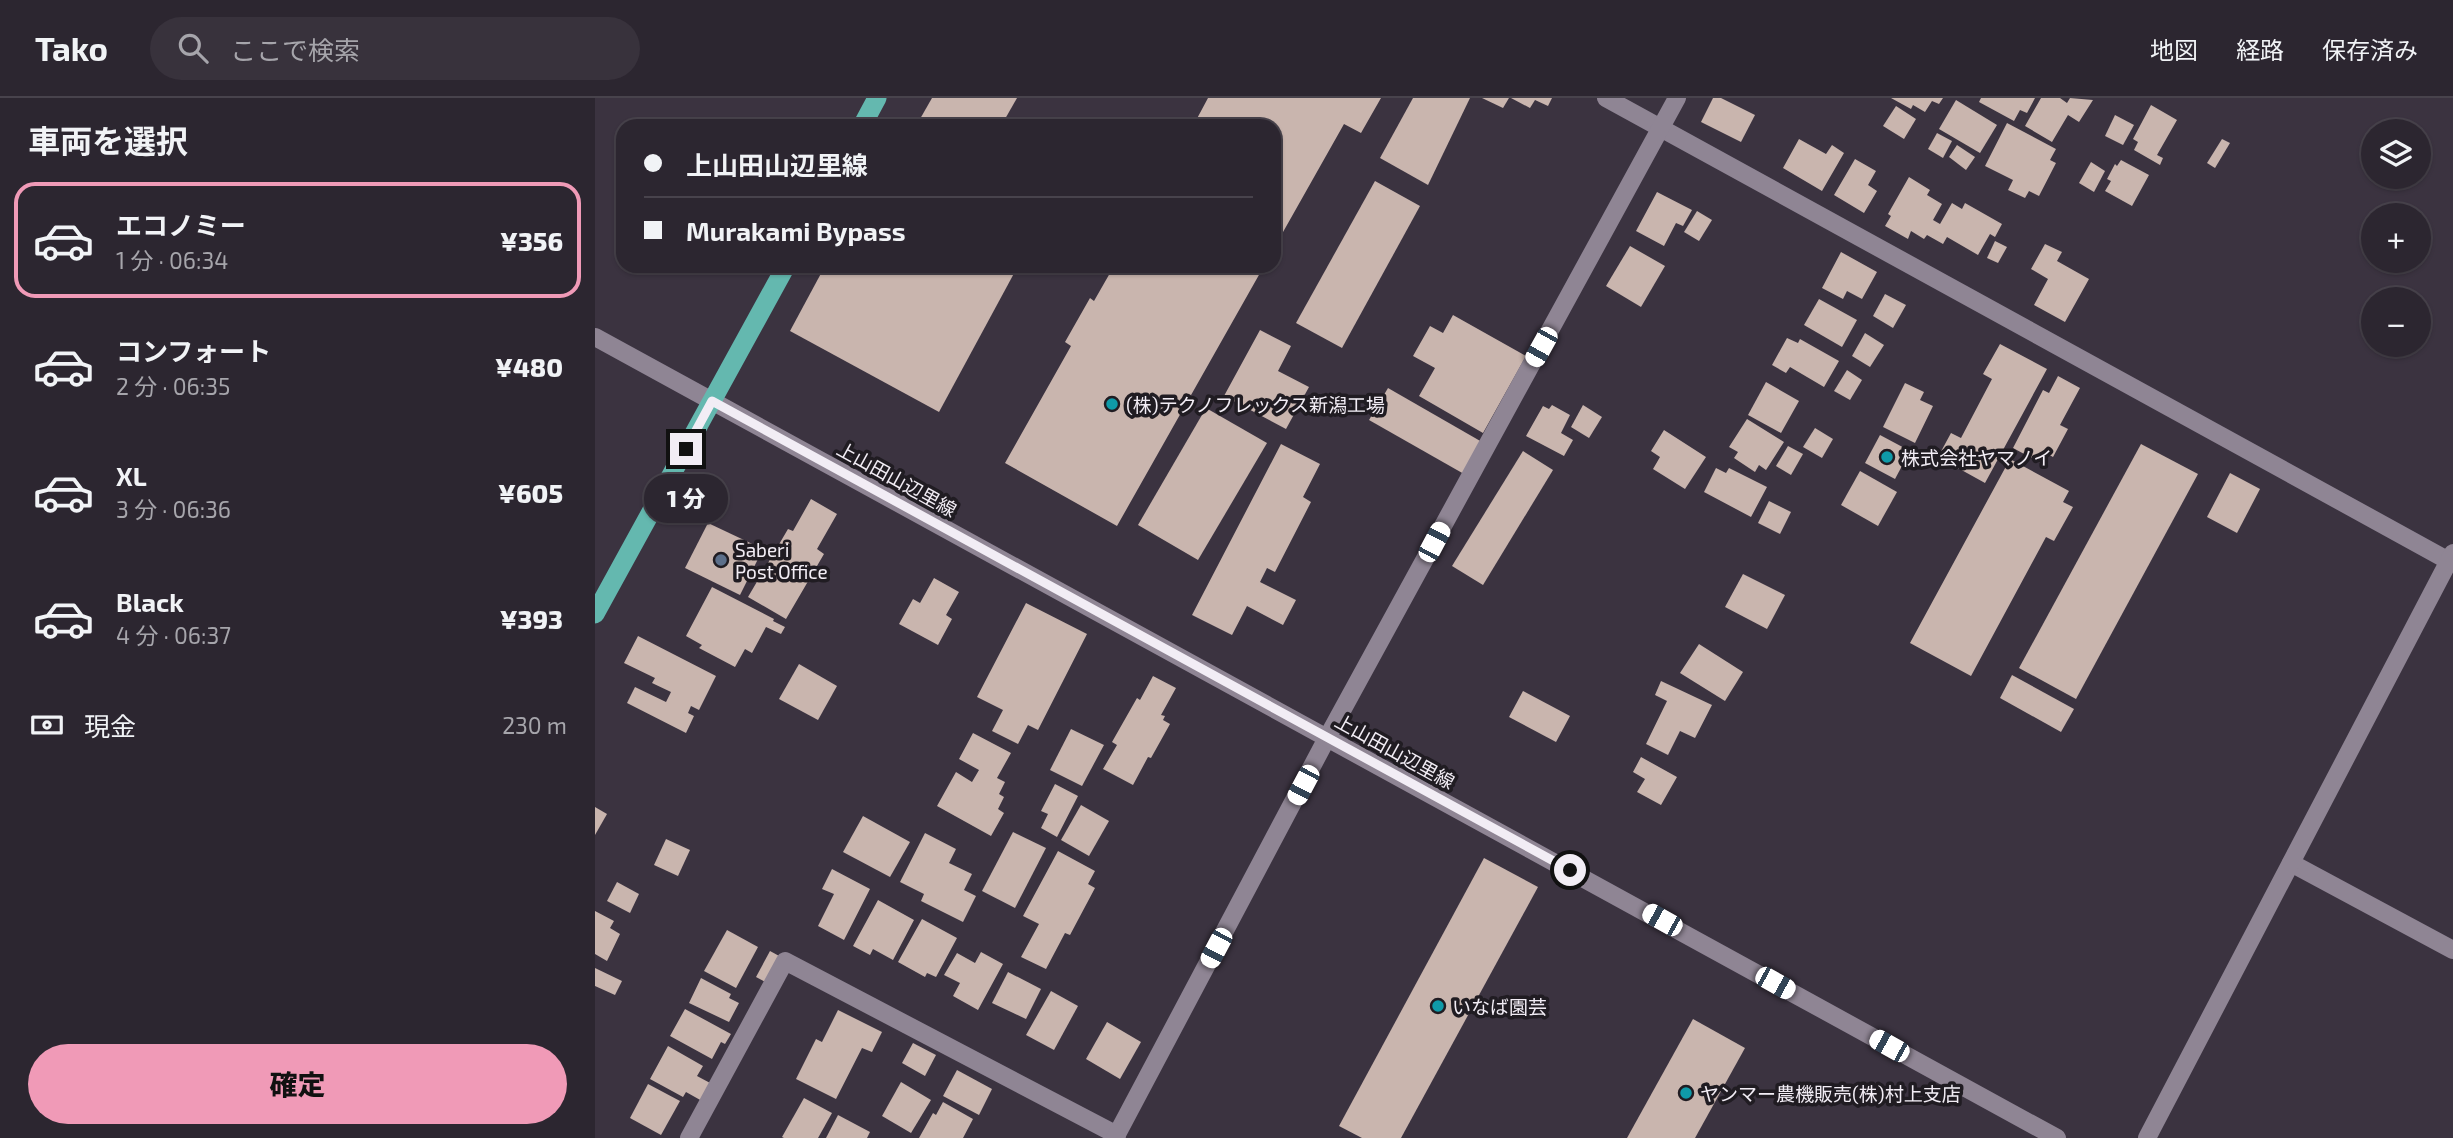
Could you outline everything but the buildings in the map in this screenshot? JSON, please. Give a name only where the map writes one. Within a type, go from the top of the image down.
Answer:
[{"type":"highway","points":[[866,119],[877,98]]},
{"type":"highway","points":[[595,614],[782,273]]},
{"type":"street","points":[[1607,98],[2451,557],[2147,1138]]},
{"type":"street","points":[[689,1138],[785,961],[1116,1136],[1328,738],[1677,98]]},
{"type":"street","name":"上山田山辺里線","points":[[595,337],[2057,1138]]},
{"type":"street","points":[[2291,863],[2453,950]]},
{"type":"place","name":"(株)テクノフレックス新潟工場","points":[[1112,404]]},
{"type":"place","name":"株式会社ヤマノイ","points":[[1887,457]]},
{"type":"place","name":"Saberi Post Office","points":[[721,560]]},
{"type":"place","name":"いなば園芸","points":[[1438,1006]]},
{"type":"place","name":"ヤンマー農機販売(株)村上支店","points":[[1686,1093]]},
{"type":"route","points":[[686,449],[712,401],[1570,870]]}]
